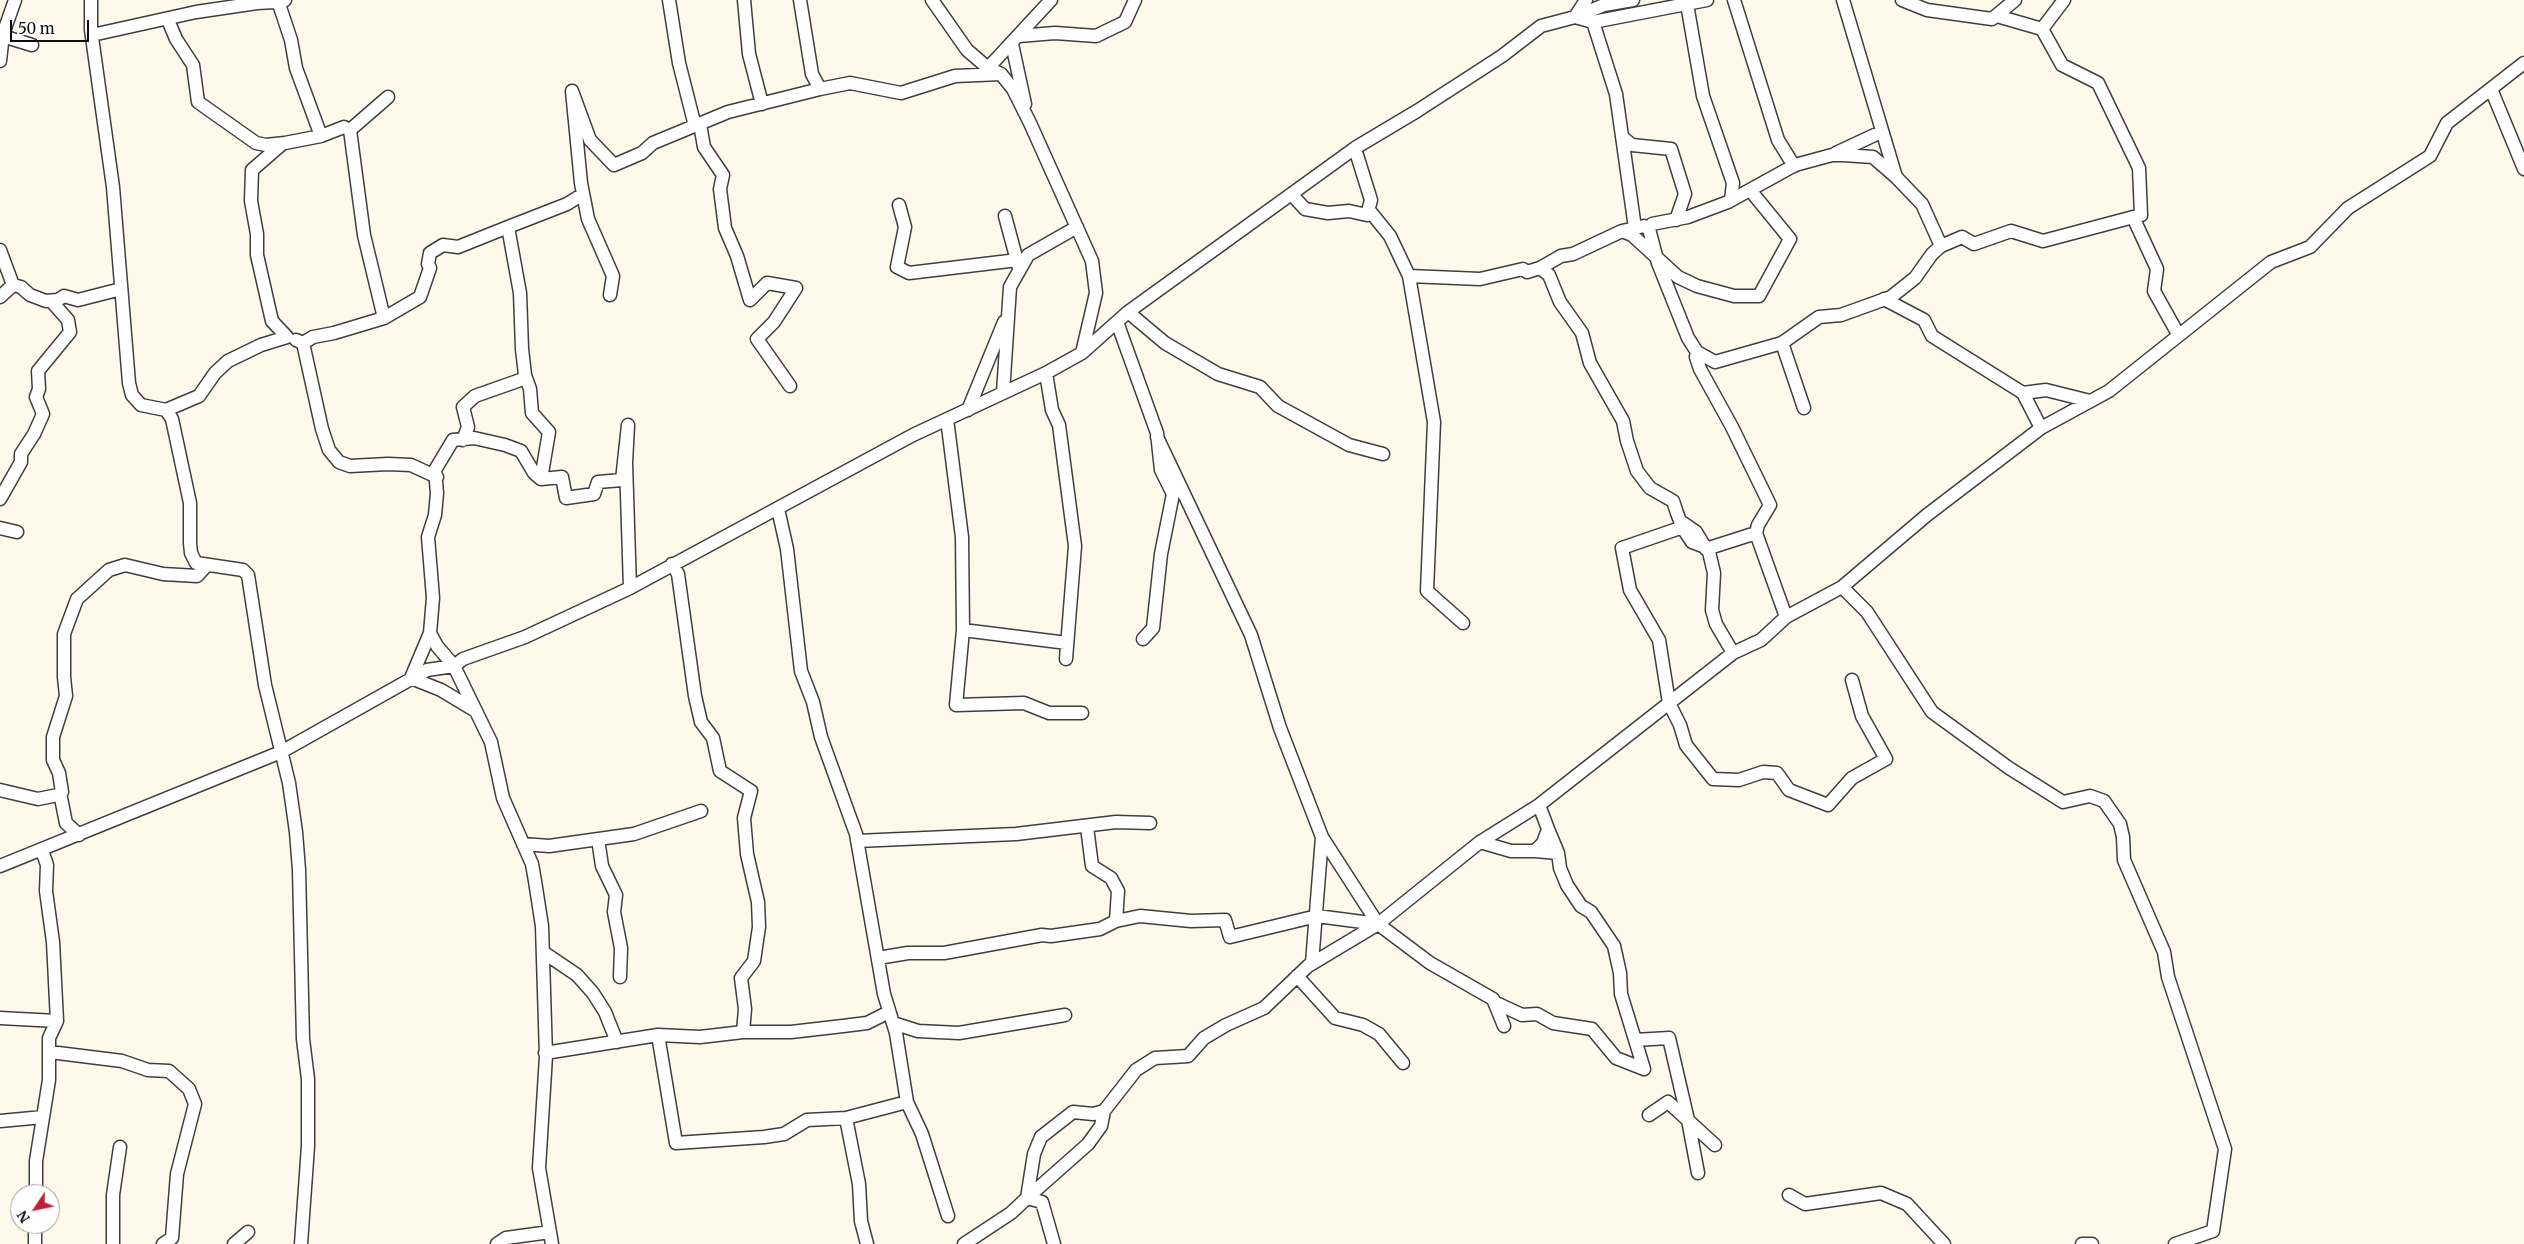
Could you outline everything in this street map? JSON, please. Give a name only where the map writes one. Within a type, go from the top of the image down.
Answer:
[{"type":"street","points":[[0,61],[3,34],[15,0]]},
{"type":"street","points":[[91,0],[92,35],[113,187],[129,383],[132,394],[141,405],[166,410],[199,396],[215,372],[228,361],[261,345],[287,337],[285,335]]},
{"type":"street","points":[[669,0],[678,63],[704,147],[723,175],[720,189],[725,228],[737,256],[750,300],[767,283],[796,288],[774,322],[757,339],[790,386]]},
{"type":"street","points":[[744,0],[748,54],[762,104]]},
{"type":"street","points":[[800,0],[812,74],[820,89]]},
{"type":"street","points":[[932,0],[967,50],[988,68],[1001,74],[1013,89],[1028,118],[1092,261],[1096,293],[1082,353]]},
{"type":"street","points":[[988,68],[1016,40],[1051,0]]},
{"type":"street","points":[[1016,40],[1055,33],[1096,36],[1125,22],[1135,0]]},
{"type":"street","points":[[1576,17],[1586,0]]},
{"type":"street","points":[[0,866],[280,752],[427,670],[454,666],[463,659],[525,637],[630,588],[913,435],[1046,373],[1082,353],[1128,312],[1355,148],[1502,56],[1541,26],[1576,17],[1604,4],[1633,0]]},
{"type":"street","points":[[1576,17],[1593,22],[1707,0]]},
{"type":"street","points":[[1734,0],[1778,140],[1794,166]]},
{"type":"street","points":[[1843,0],[1896,177]]},
{"type":"street","points":[[1902,0],[1927,10],[1992,19],[2015,0]]},
{"type":"street","points":[[2042,29],[2064,0]]},
{"type":"street","points":[[92,35],[168,20],[196,12],[250,4],[282,2],[296,68],[321,136]]},
{"type":"street","points":[[1687,4],[1703,96],[1733,183],[1731,200]]},
{"type":"street","points":[[1409,276],[1480,279],[1523,269],[1527,272],[1540,268],[1561,256],[1573,254],[1622,231],[1644,226],[1649,229],[1656,255],[1688,338],[1697,352],[1715,362],[1782,343],[1819,316],[1841,315],[1900,291],[1915,278],[1932,254],[1941,246],[1962,237],[1974,244],[2011,231],[2043,241],[2141,215],[2139,168],[2098,83],[2062,65],[2042,29],[1997,16]]},
{"type":"street","points":[[168,20],[176,39],[193,65],[198,102],[256,142],[266,145],[282,144],[321,136],[344,127],[350,130]]},
{"type":"street","points":[[1593,22],[1616,94],[1635,228]]},
{"type":"street","points":[[3,34],[9,38],[32,45]]},
{"type":"street","points":[[1016,40],[1028,118]]},
{"type":"street","points":[[964,1244],[1011,1213],[1088,1144],[1101,1126],[1104,1111],[1136,1070],[1155,1058],[1188,1056],[1204,1038],[1226,1025],[1264,1008],[1312,963],[1378,924],[1480,842],[1539,805],[1733,652],[1761,640],[1786,616],[1842,587],[1927,515],[2041,428],[2109,391],[2178,334],[2272,262],[2310,247],[2348,208],[2430,156],[2447,122],[2524,63]]},
{"type":"street","points":[[610,295],[613,276],[588,220],[583,194],[572,91],[590,140],[614,165],[642,153],[653,143],[728,112],[820,89],[850,83],[901,93],[955,76],[1001,74]]},
{"type":"street","points":[[2491,89],[2524,169]]},
{"type":"street","points":[[350,130],[388,97]]},
{"type":"street","points":[[350,130],[364,235],[384,318]]},
{"type":"street","points":[[1649,229],[1652,224],[1676,220],[1731,200],[1794,166],[1832,155],[1881,132]]},
{"type":"street","points":[[1622,138],[1632,145],[1671,149],[1685,194],[1676,220]]},
{"type":"street","points":[[282,144],[252,170],[251,201],[264,290],[272,321],[285,335],[303,343]]},
{"type":"street","points":[[1295,198],[1305,208],[1328,213],[1349,211],[1367,215],[1371,200],[1357,154]]},
{"type":"street","points":[[1832,155],[1873,157],[1922,204],[1941,246]]},
{"type":"street","points":[[1622,231],[1632,235],[1678,277],[1697,286],[1734,296],[1759,296],[1790,240],[1750,190]]},
{"type":"street","points":[[303,343],[313,337],[334,333],[384,318],[420,297],[430,268],[428,264],[430,253],[443,245],[458,246],[567,204],[583,194]]},
{"type":"street","points":[[899,205],[905,227],[897,267],[909,274],[1021,263]]},
{"type":"street","points":[[1369,210],[1390,236],[1409,276],[1434,422],[1428,591],[1463,624]]},
{"type":"street","points":[[1005,216],[1021,263]]},
{"type":"street","points":[[2133,217],[2157,269],[2154,291],[2178,334]]},
{"type":"street","points":[[508,227],[520,293],[522,349],[526,378],[530,389],[532,413],[549,432],[541,479]]},
{"type":"street","points":[[1002,393],[1010,287],[1021,263],[1028,256],[1077,227]]},
{"type":"street","points":[[0,250],[13,285]]},
{"type":"street","points":[[1540,268],[1549,275],[1560,302],[1582,333],[1590,364],[1623,421],[1627,441],[1637,471],[1650,488],[1673,501],[1682,524],[1696,532],[1709,552],[1714,573],[1712,610],[1716,624],[1733,652]]},
{"type":"street","points":[[13,285],[21,287],[30,295],[46,301],[57,300]]},
{"type":"street","points":[[0,297],[13,285]]},
{"type":"street","points":[[0,499],[21,462],[22,454],[43,414],[36,397],[39,389],[38,371],[70,332],[68,320],[53,303],[64,296],[78,300],[121,289]]},
{"type":"street","points":[[1884,299],[1924,320],[1932,336],[2023,393],[2041,428]]},
{"type":"street","points":[[968,410],[1008,312]]},
{"type":"street","points":[[1128,312],[1165,342],[1218,374],[1260,386],[1278,406],[1325,432],[1349,445],[1383,454]]},
{"type":"street","points":[[1117,322],[1157,438],[1251,635],[1280,728],[1322,837],[1378,924],[1430,963],[1494,999],[1504,1026]]},
{"type":"street","points":[[303,343],[313,396],[322,429],[329,450],[339,462],[350,466],[411,465],[437,477]]},
{"type":"street","points":[[1782,343],[1804,408]]},
{"type":"street","points":[[1697,352],[1696,357],[1700,369],[1732,427],[1770,505],[1758,525],[1756,533],[1786,616]]},
{"type":"street","points":[[1046,373],[1052,410],[1060,426],[1075,546],[1066,659]]},
{"type":"street","points":[[463,440],[468,428],[463,407],[475,396],[486,390],[514,384],[526,378]]},
{"type":"street","points":[[2023,393],[2046,390],[2090,401]]},
{"type":"street","points":[[166,410],[172,420],[190,503],[191,554],[196,562],[243,570],[248,575],[264,685],[289,783],[296,832],[302,928],[303,1039],[308,1079],[308,1146],[301,1244]]},
{"type":"street","points":[[947,419],[962,536],[963,630],[956,705],[1024,703],[1049,713],[1082,713]]},
{"type":"street","points":[[411,678],[430,633],[434,598],[428,537],[435,514],[437,477],[435,470],[453,440],[474,438],[521,451],[534,473],[541,479],[562,477],[566,498],[594,494],[598,482],[622,480],[628,425],[626,462],[630,588]]},
{"type":"street","points":[[1143,639],[1153,628],[1161,554],[1173,494],[1161,470],[1157,438]]},
{"type":"street","points":[[778,509],[786,549],[801,671],[813,702],[821,737],[840,786],[857,841],[884,994],[891,1018],[907,1102],[922,1134],[948,1216]]},
{"type":"street","points":[[1682,524],[1622,548],[1630,590],[1659,640],[1669,702],[1680,724],[1686,745],[1714,779],[1739,780],[1763,772],[1777,773],[1789,790],[1828,805],[1852,778],[1886,759],[1862,716],[1852,680]]},
{"type":"street","points":[[0,528],[18,532]]},
{"type":"street","points":[[1706,548],[1756,533]]},
{"type":"street","points":[[672,564],[678,574],[694,696],[700,722],[713,738],[720,771],[751,791],[744,818],[747,854],[758,902],[759,927],[754,961],[741,978],[745,1009],[743,1032]]},
{"type":"street","points":[[0,790],[38,799],[58,795],[62,792],[60,774],[53,760],[53,737],[59,724],[67,689],[64,677],[64,634],[77,599],[109,570],[125,565],[164,574],[197,576],[207,565]]},
{"type":"street","points":[[1842,587],[1867,612],[1932,712],[2009,768],[2063,802],[2090,796],[2104,801],[2120,824],[2124,837],[2124,860],[2164,952],[2168,977],[2225,1149],[2213,1231],[2175,1244]]},
{"type":"street","points":[[963,630],[1067,643]]},
{"type":"street","points":[[430,633],[437,646],[454,666],[491,742],[503,798],[532,864],[542,926],[545,1053],[539,1168],[551,1238],[506,1238],[497,1244]]},
{"type":"street","points":[[411,678],[442,690],[476,711]]},
{"type":"street","points":[[58,795],[61,798],[66,823],[79,835]]},
{"type":"street","points":[[1494,1002],[1522,1015],[1538,1014],[1552,1023],[1592,1029],[1616,1058],[1644,1068],[1621,994],[1620,973],[1614,946],[1591,912],[1581,906],[1567,885],[1560,868],[1558,853],[1539,805]]},
{"type":"street","points":[[523,844],[550,846],[634,834],[701,811]]},
{"type":"street","points":[[857,841],[1016,834],[1116,822],[1150,823]]},
{"type":"street","points":[[1086,827],[1092,866],[1111,878],[1118,890],[1116,921]]},
{"type":"street","points":[[1535,851],[1543,843],[1548,829]]},
{"type":"street","points":[[1312,963],[1322,837]]},
{"type":"street","points":[[598,839],[602,866],[616,895],[614,912],[621,948],[620,977]]},
{"type":"street","points":[[1480,842],[1511,851],[1558,853]]},
{"type":"street","points":[[36,1184],[36,1161],[50,1052],[49,1038],[56,1021],[53,942],[46,892],[47,866],[42,850]]},
{"type":"street","points":[[878,958],[908,953],[944,953],[1042,935],[1051,936],[1100,929],[1116,921],[1140,916],[1191,921],[1225,920],[1230,937],[1317,916],[1378,924]]},
{"type":"street","points":[[543,952],[577,975],[593,993],[605,1012],[618,1042]]},
{"type":"street","points":[[1297,976],[1335,1018],[1363,1025],[1379,1034],[1403,1063]]},
{"type":"street","points":[[545,1053],[658,1035],[700,1037],[743,1032],[791,1032],[867,1023],[891,1018],[918,1031],[959,1033],[1065,1015]]},
{"type":"street","points":[[0,1018],[56,1021]]},
{"type":"street","points":[[658,1035],[676,1143],[784,1134],[808,1120],[846,1118],[907,1102]]},
{"type":"street","points":[[1635,1040],[1669,1038],[1698,1173]]},
{"type":"street","points":[[50,1052],[122,1061],[148,1070],[169,1071],[189,1089],[195,1104],[177,1174],[172,1242]]},
{"type":"street","points":[[1650,1115],[1668,1102],[1715,1145]]},
{"type":"street","points":[[1027,1198],[1034,1154],[1041,1137],[1073,1112],[1093,1114],[1104,1111]]},
{"type":"street","points":[[0,1121],[43,1118]]},
{"type":"street","points":[[846,1118],[859,1184],[861,1222],[867,1244]]},
{"type":"street","points":[[113,1244],[113,1194],[120,1147]]},
{"type":"street","points":[[1789,1195],[1805,1204],[1881,1193],[1907,1204],[1944,1244]]},
{"type":"street","points":[[1027,1198],[1042,1202],[1054,1244]]},
{"type":"street","points":[[234,1244],[248,1232]]},
{"type":"street","points":[[2082,1244],[2092,1244]]}]
